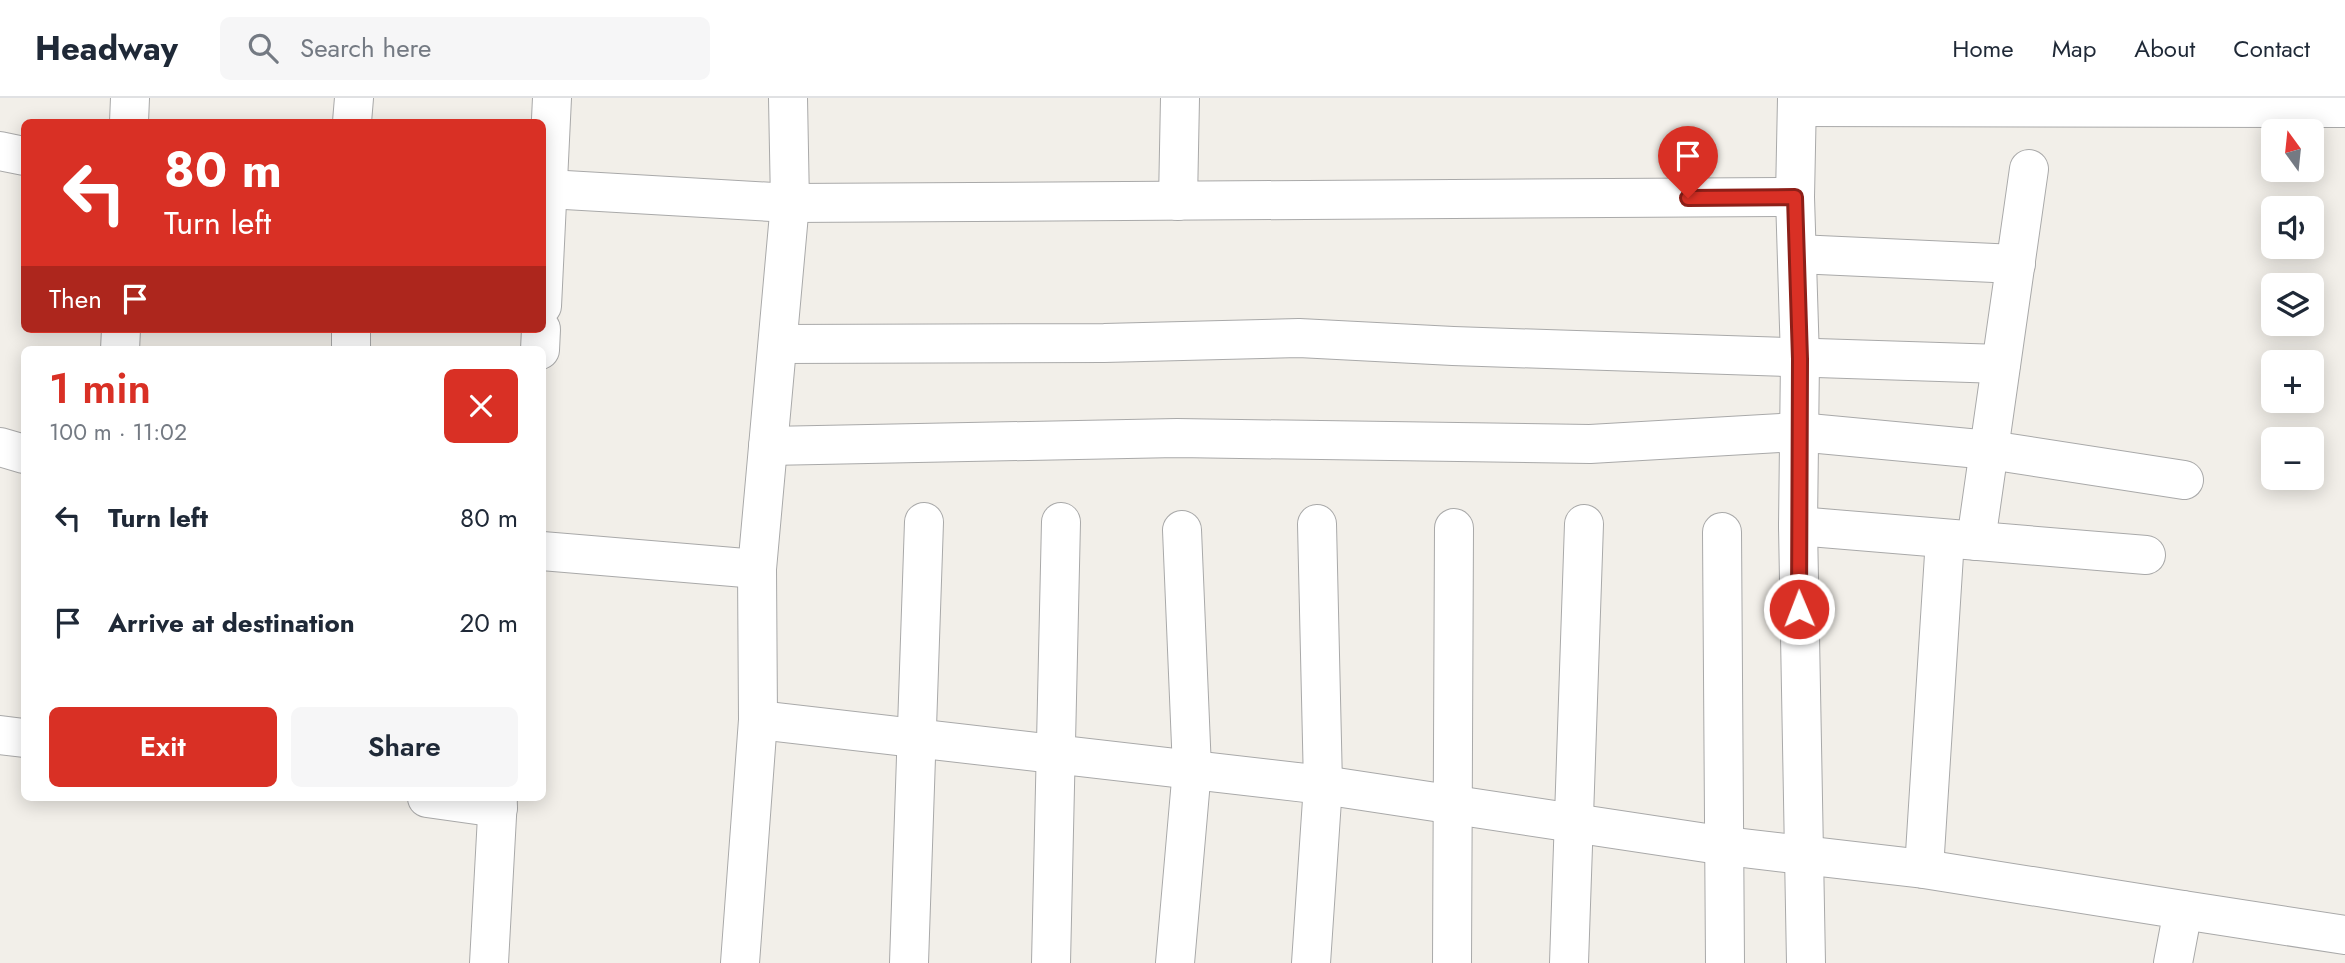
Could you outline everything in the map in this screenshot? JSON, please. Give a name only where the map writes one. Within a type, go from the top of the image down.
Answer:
[{"type":"street","points":[[129,119],[130,98]]},
{"type":"street","points":[[352,119],[354,98]]},
{"type":"street","points":[[546,228],[552,98]]},
{"type":"street","points":[[740,963],[758,720],[757,569],[790,203],[788,98]]},
{"type":"street","points":[[1178,201],[1180,98]]},
{"type":"street","points":[[1806,963],[1798,527],[1800,359],[1795,197],[1797,103],[2345,108]]},
{"type":"street","points":[[0,151],[21,155]]},
{"type":"street","points":[[1924,869],[1961,540],[1990,450],[2029,169]]},
{"type":"street","points":[[548,189],[790,203],[1795,197]]},
{"type":"street","points":[[1797,254],[2015,264]]},
{"type":"street","points":[[779,344],[1104,343],[1299,338],[1800,359],[2001,364]]},
{"type":"street","points":[[768,446],[1177,438],[1590,444],[1798,432],[1990,450],[2184,480]]},
{"type":"street","points":[[0,447],[21,453]]},
{"type":"street","points":[[909,963],[924,522]]},
{"type":"street","points":[[1051,963],[1061,522]]},
{"type":"street","points":[[1311,963],[1324,785],[1317,524]]},
{"type":"street","points":[[1569,963],[1576,824],[1584,524]]},
{"type":"street","points":[[1798,527],[2146,555]]},
{"type":"street","points":[[1452,963],[1455,805],[1454,528]]},
{"type":"street","points":[[1175,963],[1192,769],[1182,530]]},
{"type":"street","points":[[1722,532],[1726,963]]},
{"type":"street","points":[[546,551],[757,569]]},
{"type":"street","points":[[758,720],[1324,785],[1726,846],[1924,869],[2345,935]]},
{"type":"street","points":[[0,735],[21,738]]},
{"type":"street","points":[[470,801],[498,803],[489,963]]},
{"type":"street","points":[[2173,963],[2183,910]]},
{"type":"route","points":[[1688,198],[1795,197],[1800,359],[1799,609]]}]
